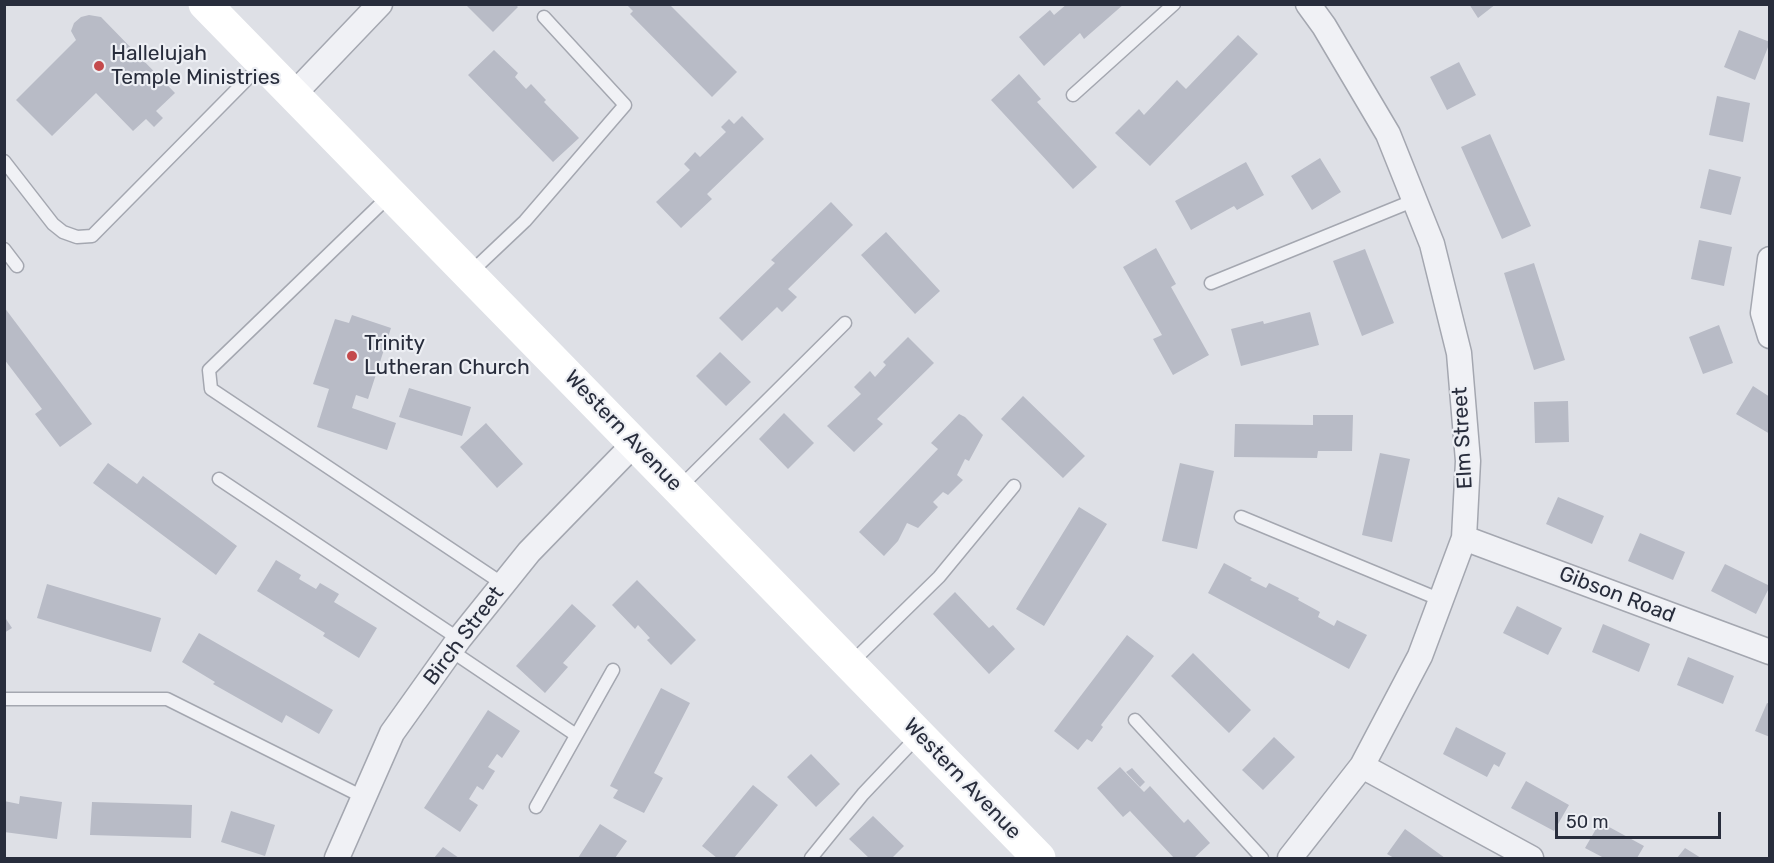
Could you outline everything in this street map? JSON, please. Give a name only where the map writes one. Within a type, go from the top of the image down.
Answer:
[{"type":"main road","name":"Western Avenue","points":[[205,4],[1039,858]]},
{"type":"street","points":[[293,95],[380,4]]},
{"type":"street","name":"Elm Street","points":[[1290,858],[1362,766],[1420,656],[1464,538],[1468,461],[1459,353],[1432,244],[1388,134],[1324,26],[1308,4]]},
{"type":"street","points":[[1770,259],[1763,313],[1770,336]]},
{"type":"street","name":"Birch Street","points":[[337,858],[392,733],[454,644],[529,552],[635,443]]},
{"type":"street","name":"Gibson Road","points":[[1464,538],[1770,652]]},
{"type":"street","points":[[1362,766],[1531,858]]},
{"type":"lane","points":[[1073,95],[1174,4]]},
{"type":"lane","points":[[469,274],[525,220],[625,105],[544,17]]},
{"type":"lane","points":[[4,161],[53,224],[63,232],[77,237],[92,236],[262,63]]},
{"type":"lane","points":[[390,194],[209,370],[211,389],[503,584]]},
{"type":"lane","points":[[1211,282],[1415,200]]},
{"type":"lane","points":[[4,249],[17,266]]},
{"type":"lane","points":[[679,488],[845,323]]},
{"type":"lane","points":[[219,478],[454,644],[576,735]]},
{"type":"lane","points":[[850,664],[939,578],[1014,486]]},
{"type":"lane","points":[[1241,517],[1441,600]]},
{"type":"lane","points":[[536,807],[613,669]]},
{"type":"lane","points":[[4,699],[167,699],[363,797]]},
{"type":"lane","points":[[1135,720],[1262,858]]},
{"type":"lane","points":[[811,858],[863,794],[919,735]]},
{"type":"building","points":[[468,4],[515,4],[518,7],[493,32],[467,6]]},
{"type":"building","points":[[1067,4],[1124,4],[1084,39],[1080,33],[1044,66],[1019,37],[1050,10],[1054,15]]},
{"type":"building","points":[[1469,4],[1496,4],[1478,18]]},
{"type":"building","points":[[627,5],[670,5],[737,72],[712,97],[630,14],[633,11]]},
{"type":"building","name":"Hallelujah Temple Ministries","points":[[89,15],[101,17],[175,93],[156,111],[163,118],[154,127],[146,119],[133,131],[96,93],[52,136],[16,100],[76,40],[71,31],[74,23],[81,17]]},
{"type":"building","points":[[1739,30],[1770,42],[1755,80],[1724,67]]},
{"type":"building","points":[[1238,35],[1258,54],[1150,166],[1115,133],[1139,109],[1144,115],[1177,80],[1186,89]]},
{"type":"building","points":[[494,50],[518,73],[515,77],[526,89],[531,84],[546,100],[544,102],[579,138],[553,162],[468,75]]},
{"type":"building","points":[[1459,62],[1476,95],[1447,110],[1430,77]]},
{"type":"building","points":[[1019,74],[1041,99],[1037,102],[1097,167],[1073,189],[991,100]]},
{"type":"building","points":[[1717,96],[1750,103],[1743,142],[1709,135]]},
{"type":"building","points":[[742,116],[764,139],[707,194],[712,199],[681,228],[656,202],[690,170],[684,164],[695,152],[700,157],[726,132],[721,127],[729,119],[734,124]]},
{"type":"building","points":[[1490,134],[1531,226],[1502,239],[1461,147]]},
{"type":"building","points":[[1320,158],[1341,192],[1312,210],[1291,176]]},
{"type":"building","points":[[1246,162],[1264,195],[1237,210],[1234,206],[1191,230],[1175,201]]},
{"type":"building","points":[[1709,169],[1741,177],[1731,215],[1700,208]]},
{"type":"building","points":[[831,202],[853,225],[788,289],[797,297],[782,312],[777,307],[742,341],[719,318],[775,263],[771,260]]},
{"type":"building","points":[[886,232],[940,291],[915,314],[861,255]]},
{"type":"building","points":[[1699,240],[1732,247],[1724,286],[1691,279]]},
{"type":"building","points":[[1156,248],[1176,284],[1171,287],[1209,355],[1173,375],[1153,339],[1162,335],[1123,267]]},
{"type":"building","points":[[1365,249],[1394,323],[1362,336],[1333,261]]},
{"type":"building","points":[[1534,263],[1565,360],[1534,370],[1504,273]]},
{"type":"building","points":[[4,307],[92,424],[60,447],[35,414],[42,409],[4,359]]},
{"type":"building","points":[[1310,312],[1319,345],[1241,366],[1231,329],[1263,321],[1264,324]]},
{"type":"building","name":"Trinity Lutheran Church","points":[[352,315],[391,328],[368,399],[356,395],[352,408],[396,423],[387,450],[317,427],[329,389],[313,384],[335,319],[349,323]]},
{"type":"building","points":[[1719,325],[1733,363],[1703,374],[1689,337]]},
{"type":"building","points":[[908,337],[934,363],[877,419],[883,424],[854,452],[827,426],[861,394],[854,387],[870,371],[875,377],[886,365],[883,362]]},
{"type":"building","points":[[720,352],[751,382],[726,406],[696,376]]},
{"type":"building","points":[[1753,386],[1770,397],[1770,434],[1736,414]]},
{"type":"building","points":[[409,388],[471,407],[462,436],[399,417]]},
{"type":"building","points":[[1023,396],[1085,456],[1063,478],[1001,419]]},
{"type":"building","points":[[1568,401],[1569,442],[1535,443],[1534,402]]},
{"type":"building","points":[[784,413],[814,443],[788,469],[759,439]]},
{"type":"building","points":[[959,414],[983,435],[969,461],[965,459],[957,475],[963,480],[948,495],[943,492],[933,502],[938,507],[918,528],[907,523],[898,541],[884,556],[859,532],[938,449],[931,443]]},
{"type":"building","points":[[1313,415],[1353,415],[1352,451],[1318,451],[1317,458],[1234,457],[1235,424],[1313,425]]},
{"type":"building","points":[[486,423],[523,464],[497,488],[460,447]]},
{"type":"building","points":[[1380,453],[1410,459],[1392,542],[1362,535]]},
{"type":"building","points":[[108,463],[137,484],[143,476],[237,546],[216,575],[93,483]]},
{"type":"building","points":[[1180,463],[1214,471],[1197,549],[1162,541]]},
{"type":"building","points":[[1558,497],[1604,516],[1592,544],[1546,524]]},
{"type":"building","points":[[1079,507],[1107,524],[1044,626],[1016,609]]},
{"type":"building","points":[[1640,533],[1685,552],[1673,580],[1628,561]]},
{"type":"building","points":[[276,560],[301,575],[299,579],[316,589],[320,583],[339,594],[334,602],[377,628],[359,658],[323,636],[325,633],[257,591]]},
{"type":"building","points":[[1224,563],[1266,588],[1269,583],[1299,598],[1298,600],[1320,612],[1318,617],[1334,626],[1337,620],[1367,635],[1349,669],[1208,593]]},
{"type":"building","points":[[1725,564],[1770,586],[1756,614],[1711,591]]},
{"type":"building","points":[[637,580],[696,640],[671,665],[647,640],[650,638],[638,625],[635,629],[612,605]]},
{"type":"building","points":[[47,584],[161,618],[151,652],[37,618]]},
{"type":"building","points":[[955,592],[989,628],[993,625],[1015,649],[989,674],[933,614]]},
{"type":"building","points":[[572,604],[596,626],[563,663],[568,667],[545,693],[516,666]]},
{"type":"building","points":[[1517,606],[1562,628],[1548,655],[1503,633]]},
{"type":"building","points":[[4,616],[12,628],[4,633]]},
{"type":"building","points":[[1603,624],[1650,644],[1639,672],[1592,652]]},
{"type":"building","points":[[199,633],[333,710],[319,734],[286,715],[282,723],[213,684],[215,682],[182,662]]},
{"type":"building","points":[[1127,635],[1154,656],[1101,725],[1103,727],[1092,742],[1087,739],[1078,750],[1054,731]]},
{"type":"building","points":[[1193,653],[1251,710],[1229,733],[1171,676]]},
{"type":"building","points":[[1688,657],[1734,676],[1723,704],[1677,685]]},
{"type":"building","points":[[661,688],[690,703],[654,773],[663,778],[644,813],[613,798],[618,790],[610,786]]},
{"type":"building","points":[[1767,703],[1770,704],[1770,737],[1755,731]]},
{"type":"building","points":[[488,710],[520,731],[502,758],[497,754],[488,767],[495,771],[483,790],[477,786],[469,799],[478,805],[460,832],[424,808]]},
{"type":"building","points":[[1456,727],[1506,753],[1499,767],[1494,764],[1487,777],[1443,754]]},
{"type":"building","points":[[1274,737],[1295,757],[1263,790],[1242,770]]},
{"type":"building","points":[[811,754],[840,784],[816,807],[787,777]]},
{"type":"building","points":[[1120,767],[1144,792],[1150,786],[1184,823],[1188,819],[1210,843],[1194,858],[1174,858],[1130,811],[1123,817],[1097,788]]},
{"type":"building","points":[[1132,768],[1145,782],[1140,787],[1126,772]]},
{"type":"building","points":[[1526,781],[1569,805],[1554,831],[1511,808]]},
{"type":"building","points":[[753,785],[778,805],[734,858],[717,858],[702,846]]},
{"type":"building","points":[[20,796],[62,802],[57,839],[4,832],[4,801],[19,804]]},
{"type":"building","points":[[92,802],[192,805],[191,838],[90,835]]},
{"type":"building","points":[[231,811],[275,825],[265,856],[221,842]]},
{"type":"building","points":[[873,816],[904,846],[892,858],[869,858],[849,839]]},
{"type":"building","points":[[1600,822],[1644,846],[1637,858],[1604,858],[1585,848]]},
{"type":"building","points":[[600,824],[627,841],[615,858],[578,858]]},
{"type":"building","points":[[1405,829],[1445,858],[1394,858],[1387,854]]},
{"type":"building","points":[[443,847],[459,858],[434,858]]},
{"type":"building","points":[[1685,848],[1701,858],[1677,858]]},
{"type":"place","name":"Hallelujah Temple Ministries","points":[[99,66]]},
{"type":"place","name":"Trinity Lutheran Church","points":[[352,356]]}]
